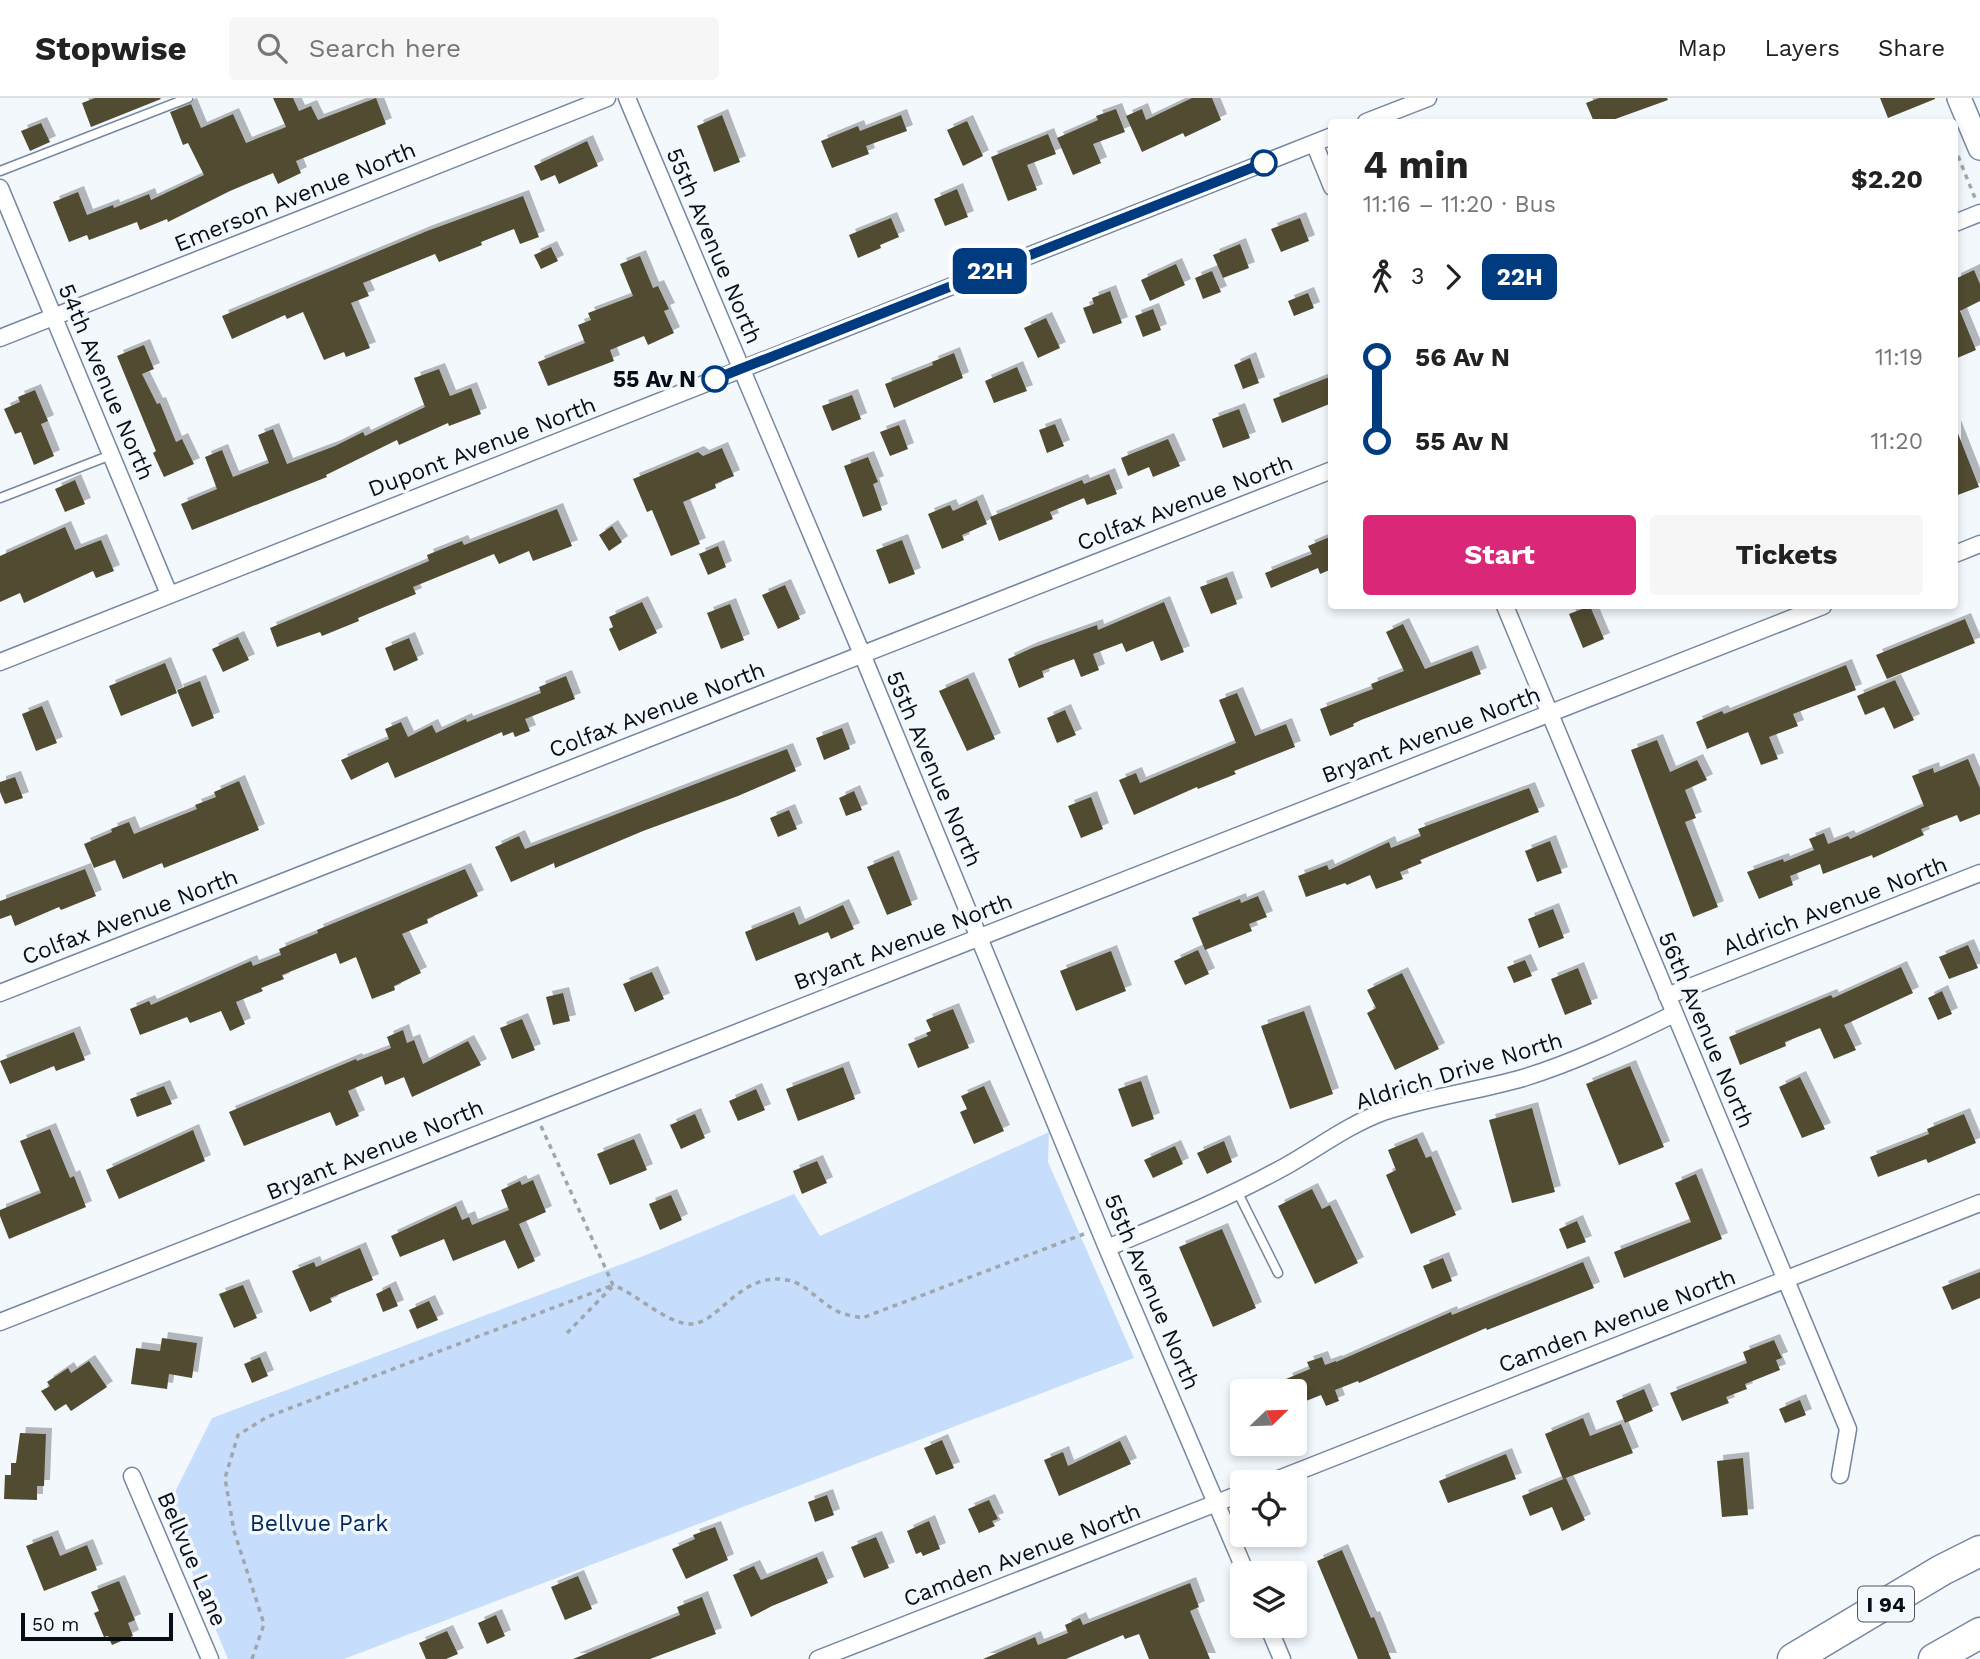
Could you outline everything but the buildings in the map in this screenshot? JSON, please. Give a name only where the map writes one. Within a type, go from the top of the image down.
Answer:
[{"type":"highway","name":"I 94","points":[[1793,1659],[1942,1570],[1980,1551]]},
{"type":"highway","points":[[1934,1659],[1980,1633]]},
{"type":"street","name":"Emerson Avenue North","points":[[0,338],[607,98]]},
{"type":"street","name":"55th Avenue North","points":[[627,98],[862,654],[1107,1248],[1241,1561]]},
{"type":"street","points":[[1374,119],[1428,98]]},
{"type":"street","points":[[1959,98],[1980,148]]},
{"type":"street","name":"Dupont Avenue North","points":[[0,662],[1328,138]]},
{"type":"street","points":[[1314,143],[1328,177]]},
{"type":"street","name":"54th Avenue North","points":[[0,188],[169,594]]},
{"type":"street","points":[[1958,222],[1980,213]]},
{"type":"street","name":"Colfax Avenue North","points":[[0,992],[1328,472]]},
{"type":"street","points":[[1958,553],[1980,544]]},
{"type":"street","name":"56th Avenue North","points":[[1506,609],[1848,1429],[1840,1475]]},
{"type":"street","name":"Bryant Avenue North","points":[[0,1322],[1815,609]]},
{"type":"street","name":"Aldrich Avenue North","points":[[1667,996],[1980,873]]},
{"type":"street","name":"Aldrich Drive North","points":[[1107,1248],[1237,1191],[1355,1125],[1382,1113],[1551,1069],[1674,1014]]},
{"type":"street","name":"Camden Avenue North","points":[[1301,1470],[1980,1203]]},
{"type":"street","name":"Bellvue Lane","points":[[132,1476],[210,1659]]},
{"type":"street","name":"Camden Avenue North","points":[[818,1659],[1230,1498]]},
{"type":"street","points":[[1273,1638],[1282,1659]]},
{"type":"lane","points":[[0,171],[188,98]]},
{"type":"lane","points":[[0,498],[112,454]]},
{"type":"lane","points":[[1237,1191],[1278,1273]]},
{"type":"path","points":[[1958,156],[1970,186]]},
{"type":"path","points":[[535,1111],[613,1285]]},
{"type":"path","points":[[252,1659],[264,1624],[234,1531],[225,1478],[238,1434],[267,1417],[613,1285],[629,1291],[656,1311],[688,1324],[704,1321],[755,1282],[788,1279],[838,1312],[862,1318],[1099,1228]]},
{"type":"path","points":[[567,1333],[613,1285]]},
{"type":"green space","name":"Bellvue Park","points":[[1049,1132],[1048,1162],[1134,1358],[344,1659],[228,1659],[166,1510],[212,1418],[646,1255],[794,1194],[820,1236]]},
{"type":"bus line","name":"22H","points":[[715,379],[1264,163]]},
{"type":"place","name":"55 Av N","points":[[715,379]]}]
